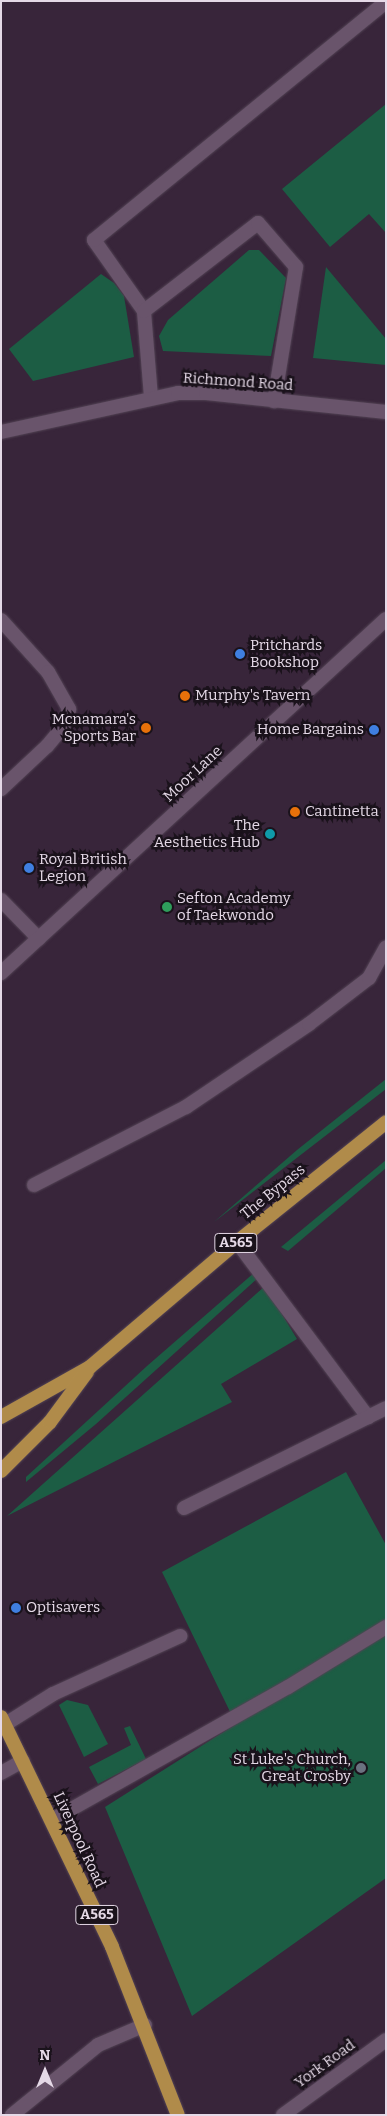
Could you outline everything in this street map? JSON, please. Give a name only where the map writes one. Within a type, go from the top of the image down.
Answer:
[{"type":"highway","name":"The Bypass","points":[[1,1417],[90,1367],[237,1242],[386,1122]]},
{"type":"highway","name":"The Bypass","points":[[1,1471],[50,1422],[90,1367]]},
{"type":"highway","name":"Liverpool Road","points":[[2,1721],[52,1820],[145,2025],[178,2115]]},
{"type":"street","points":[[150,397],[144,311],[94,240],[386,2]]},
{"type":"street","points":[[144,311],[258,223],[296,267],[274,400]]},
{"type":"street","name":"Richmond Road","points":[[1,432],[150,397],[206,393],[386,412]]},
{"type":"street","name":"Moor Lane","points":[[1,973],[386,619]]},
{"type":"street","points":[[1,620],[48,672],[70,709],[58,733],[1,789]]},
{"type":"street","points":[[1,900],[38,939]]},
{"type":"street","points":[[34,1185],[186,1107],[309,1024],[368,978],[386,947]]},
{"type":"street","points":[[237,1242],[368,1417]]},
{"type":"street","points":[[184,1508],[386,1408]]},
{"type":"street","points":[[52,1820],[288,1687],[386,1627]]},
{"type":"street","points":[[2,1721],[53,1694],[180,1636]]},
{"type":"street","points":[[1,1773],[23,1761]]},
{"type":"street","points":[[12,2115],[98,2045],[145,2025]]},
{"type":"street","name":"York Road","points":[[283,2115],[386,2040]]},
{"type":"green space","points":[[386,104],[386,233],[369,214],[330,247],[282,189]]},
{"type":"green space","points":[[249,250],[259,250],[286,278],[271,356],[163,351],[159,336],[168,320]]},
{"type":"green space","points":[[326,267],[386,339],[386,365],[313,358]]},
{"type":"green space","points":[[101,274],[114,283],[124,296],[134,357],[33,381],[9,349]]},
{"type":"green space","points":[[386,1079],[386,1089],[214,1222],[297,1150]]},
{"type":"green space","points":[[386,1160],[386,1168],[288,1251],[281,1247]]},
{"type":"green space","points":[[255,1272],[258,1278],[96,1424],[26,1482],[26,1477],[147,1366]]},
{"type":"green space","points":[[265,1286],[297,1339],[221,1384],[232,1402],[7,1516]]},
{"type":"green space","points":[[346,1472],[386,1545],[386,1878],[192,2016],[105,1807],[236,1724],[162,1572]]},
{"type":"green space","points":[[67,1700],[88,1705],[108,1744],[84,1757],[59,1705]]},
{"type":"green space","points":[[130,1726],[146,1759],[98,1784],[89,1767],[131,1745],[124,1728]]},
{"type":"place","name":"Pritchards Bookshop","points":[[240,654]]},
{"type":"place","name":"Murphy's Tavern","points":[[185,696]]},
{"type":"place","name":"Mcnamara's Sports Bar","points":[[146,728]]},
{"type":"place","name":"Home Bargains","points":[[374,730]]},
{"type":"place","name":"Cantinetta","points":[[295,812]]},
{"type":"place","name":"The Aesthetics Hub","points":[[270,834]]},
{"type":"place","name":"Royal British Legion","points":[[29,868]]},
{"type":"place","name":"Sefton Academy of Taekwondo","points":[[167,907]]},
{"type":"place","name":"Optisavers","points":[[16,1608]]},
{"type":"place","name":"St Luke's Church, Great Crosby","points":[[361,1768]]}]
